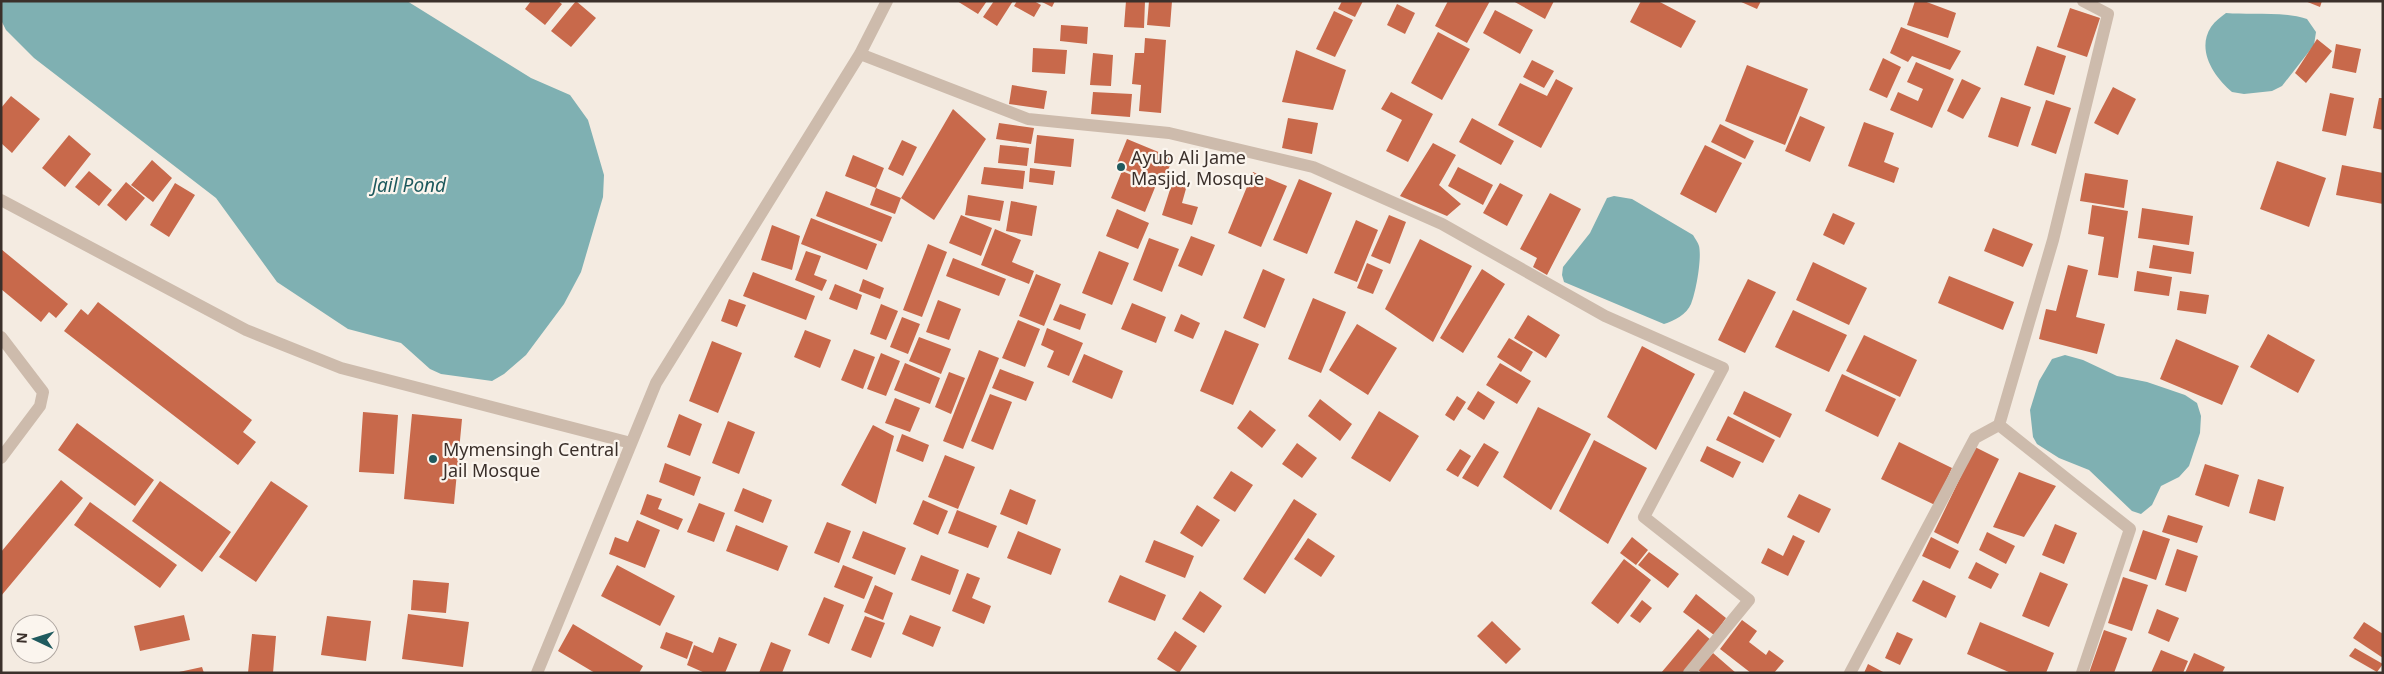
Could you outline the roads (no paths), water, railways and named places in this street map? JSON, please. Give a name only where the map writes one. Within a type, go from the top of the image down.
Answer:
[{"type":"street","points":[[537,673],[656,383],[860,54],[887,1]]},
{"type":"street","points":[[1850,673],[1976,438],[1999,425],[2053,240],[2108,14],[2083,1]]},
{"type":"street","points":[[860,54],[1028,119],[1169,133],[1313,167],[1442,224],[1605,316],[1723,368],[1644,517],[1748,600],[1689,673]]},
{"type":"street","points":[[1,200],[246,330],[342,368],[631,443]]},
{"type":"street","points":[[1,337],[43,392],[40,406],[1,458]]},
{"type":"street","points":[[1999,425],[2130,529],[2082,673]]},
{"type":"water","name":"Jail Pond","points":[[1,1],[407,1],[531,78],[570,95],[588,120],[604,175],[603,197],[581,272],[564,304],[526,355],[504,374],[492,381],[441,374],[430,369],[401,343],[348,329],[277,282],[216,198],[34,58],[6,30],[1,20]]},
{"type":"water","points":[[2226,13],[2277,14],[2307,19],[2316,32],[2314,45],[2282,86],[2272,91],[2244,94],[2232,92],[2213,71],[2206,54],[2205,45],[2211,27]]},
{"type":"water","points":[[1614,196],[1632,199],[1693,235],[1698,243],[1700,251],[1697,284],[1691,304],[1680,317],[1664,324],[1564,282],[1562,275],[1563,267],[1590,233],[1607,198]]},
{"type":"water","points":[[2065,355],[2083,360],[2117,376],[2147,382],[2185,395],[2197,403],[2201,416],[2200,433],[2189,466],[2179,477],[2161,486],[2152,505],[2141,514],[2132,511],[2089,470],[2059,458],[2037,444],[2033,437],[2030,410],[2039,381],[2052,359]]},
{"type":"place","name":"Ayub Ali Jame Masjid, Mosque","points":[[1121,167]]},
{"type":"place","name":"Mymensingh Central Jail Mosque","points":[[433,459]]}]
